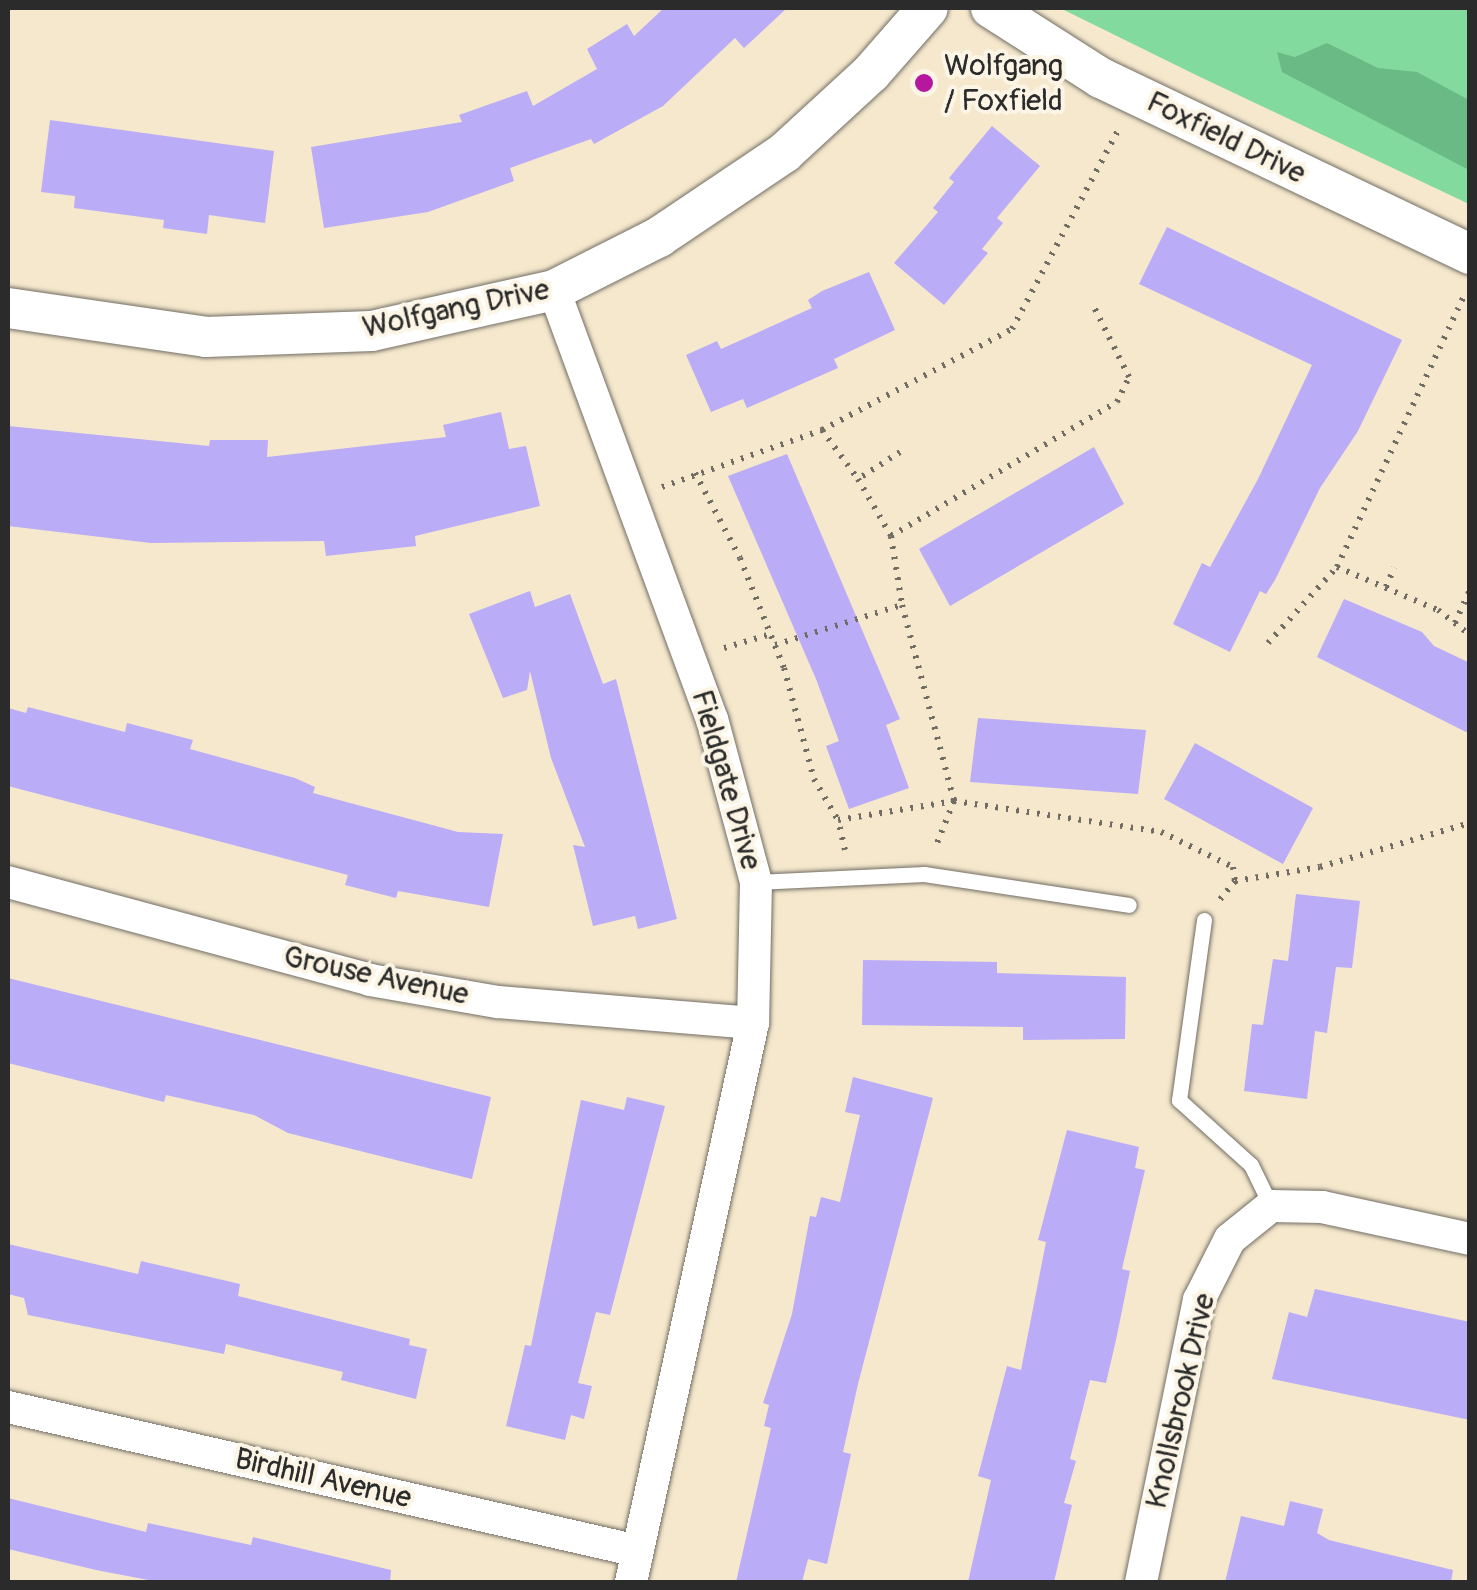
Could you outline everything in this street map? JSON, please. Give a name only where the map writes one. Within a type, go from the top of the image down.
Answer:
[{"type":"street","name":"Wolfgang Drive","points":[[8,308],[206,337],[372,331],[554,290],[658,237],[784,153],[872,74],[928,8]]},
{"type":"street","name":"Foxfield Drive","points":[[991,8],[1101,78],[1468,272]]},
{"type":"street","name":"Fieldgate Drive","points":[[554,290],[690,659],[756,882],[753,1023],[634,1567]]},
{"type":"street","name":"Grouse Avenue","points":[[8,882],[370,980],[498,1002],[753,1023]]},
{"type":"street","points":[[1271,1206],[1322,1207],[1470,1240]]},
{"type":"street","name":"Knollsbrook Drive","points":[[1141,1582],[1199,1300],[1230,1238],[1271,1206]]},
{"type":"street","name":"Birdhill Avenue","points":[[8,1407],[634,1567]]},
{"type":"lane","points":[[756,882],[924,874],[1129,905]]},
{"type":"lane","points":[[1204,920],[1178,1100],[1252,1166],[1271,1206]]},
{"type":"path","points":[[633,500],[696,473],[822,430],[1012,329],[1121,124]]},
{"type":"path","points":[[1268,642],[1337,566],[1468,272]]},
{"type":"path","points":[[891,536],[1118,402],[1129,376],[1093,305]]},
{"type":"path","points":[[822,430],[891,536],[902,605],[954,801],[924,874]]},
{"type":"path","points":[[858,480],[900,452]]},
{"type":"path","points":[[696,473],[740,558],[775,645],[814,779],[838,820],[850,878]]},
{"type":"path","points":[[1337,566],[1386,587],[1470,635]]},
{"type":"path","points":[[1386,587],[1394,568]]},
{"type":"path","points":[[1455,624],[1470,590]]},
{"type":"path","points":[[775,645],[902,605]]},
{"type":"path","points":[[690,659],[770,634]]},
{"type":"path","points":[[838,820],[954,801],[1161,832],[1233,867],[1234,881],[1204,920]]},
{"type":"path","points":[[1234,881],[1320,867],[1470,822]]},
{"type":"green space","points":[[1060,8],[1469,8],[1469,204],[1196,75]]},
{"type":"green space","points":[[1327,43],[1378,68],[1417,72],[1469,100],[1469,170],[1282,72],[1277,52],[1295,57]]},
{"type":"building","points":[[664,8],[787,8],[744,48],[735,38],[663,106],[594,144],[591,139],[510,168],[514,181],[428,212],[324,228],[311,147],[462,122],[459,115],[527,91],[533,106],[597,69],[587,49],[627,24],[634,36]]},
{"type":"building","points":[[50,120],[274,151],[265,223],[209,215],[207,234],[163,228],[164,220],[74,208],[75,196],[41,192]]},
{"type":"building","points":[[992,126],[1040,166],[997,218],[1003,223],[982,249],[988,253],[944,305],[894,263],[938,212],[933,208],[954,182],[949,178]]},
{"type":"building","points":[[1167,227],[1402,340],[1358,431],[1320,488],[1275,580],[1266,594],[1260,591],[1230,652],[1173,624],[1202,563],[1210,567],[1258,479],[1312,365],[1139,284]]},
{"type":"building","points":[[869,272],[895,330],[834,359],[838,368],[747,408],[743,399],[711,412],[686,355],[717,341],[721,349],[812,308],[808,300],[822,291]]},
{"type":"building","points":[[501,412],[509,449],[526,446],[540,506],[415,536],[416,546],[326,556],[324,541],[151,543],[8,526],[8,426],[209,446],[210,440],[268,440],[267,457],[446,437],[443,425]]},
{"type":"building","points":[[1094,447],[1124,504],[950,606],[919,549]]},
{"type":"building","points":[[787,454],[900,719],[886,725],[909,788],[849,809],[826,746],[839,741],[728,476]]},
{"type":"building","points":[[530,591],[535,607],[570,594],[603,684],[616,679],[677,919],[638,929],[635,916],[593,926],[573,845],[585,847],[551,758],[530,671],[527,690],[503,698],[469,614]]},
{"type":"building","points":[[1344,599],[1422,632],[1434,646],[1470,663],[1470,734],[1317,657]]},
{"type":"building","points":[[28,707],[125,732],[127,723],[193,740],[190,749],[295,778],[315,787],[313,793],[458,832],[503,834],[489,907],[398,891],[396,898],[345,885],[348,875],[8,786],[8,708],[26,713]]},
{"type":"building","points":[[978,718],[1146,730],[1138,794],[970,782]]},
{"type":"building","points":[[1195,743],[1313,808],[1283,864],[1164,799]]},
{"type":"building","points":[[1296,894],[1360,901],[1352,968],[1336,967],[1327,1033],[1315,1031],[1307,1099],[1244,1091],[1252,1024],[1263,1025],[1273,959],[1288,961]]},
{"type":"building","points":[[863,960],[997,962],[997,973],[1126,977],[1125,1039],[1023,1040],[1023,1027],[862,1025]]},
{"type":"building","points":[[8,978],[491,1097],[472,1179],[288,1133],[254,1115],[166,1095],[164,1102],[8,1063]]},
{"type":"building","points":[[853,1077],[933,1098],[858,1384],[843,1452],[851,1454],[827,1564],[808,1559],[802,1582],[736,1582],[771,1428],[764,1426],[769,1405],[763,1403],[792,1314],[810,1216],[816,1217],[821,1197],[840,1202],[860,1115],[845,1112]]},
{"type":"building","points":[[627,1097],[665,1106],[610,1315],[596,1312],[578,1383],[592,1386],[584,1419],[571,1415],[565,1440],[506,1426],[525,1345],[531,1346],[581,1100],[624,1110]]},
{"type":"building","points":[[1067,1130],[1139,1147],[1135,1168],[1145,1170],[1122,1269],[1130,1271],[1116,1340],[1106,1383],[1090,1380],[1070,1459],[1076,1461],[1064,1503],[1072,1505],[1054,1582],[968,1582],[991,1480],[978,1476],[1007,1366],[1021,1370],[1046,1242],[1038,1240]]},
{"type":"building","points":[[8,1244],[138,1274],[141,1261],[240,1284],[238,1296],[410,1339],[409,1345],[427,1349],[416,1399],[341,1380],[343,1372],[226,1344],[224,1354],[28,1315],[24,1298],[8,1294]]},
{"type":"building","points":[[1315,1289],[1470,1322],[1470,1420],[1272,1379],[1289,1312],[1307,1317]]},
{"type":"building","points":[[8,1498],[146,1532],[148,1523],[251,1545],[253,1537],[391,1570],[390,1582],[159,1582],[96,1570],[8,1549]]},
{"type":"building","points":[[1290,1501],[1323,1509],[1317,1533],[1329,1540],[1453,1570],[1451,1582],[1225,1582],[1241,1516],[1284,1526]]},
{"type":"place","name":"Wolfgang / Foxfield","points":[[924,83]]}]
